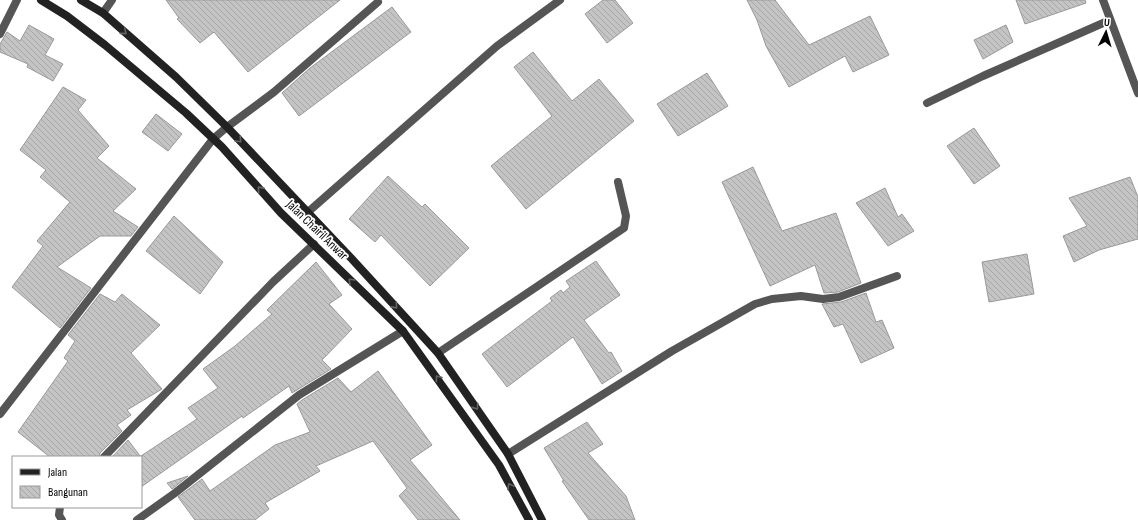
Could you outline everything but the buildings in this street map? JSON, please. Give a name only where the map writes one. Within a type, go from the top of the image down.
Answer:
[{"type":"main road","name":"Jalan Chairil Anwar","points":[[41,0],[67,16],[105,45],[186,113],[213,139],[281,212],[403,331],[499,465],[529,520]]},
{"type":"main road","name":"Jalan Chairil Anwar","points":[[81,0],[102,13],[176,77],[227,127],[438,353],[508,454],[542,520]]},
{"type":"street","points":[[0,34],[16,0]]},
{"type":"street","points":[[102,13],[112,0]]},
{"type":"street","points":[[308,212],[497,46],[560,0]]},
{"type":"street","points":[[1103,0],[1138,93]]},
{"type":"street","points":[[0,414],[213,139],[274,92],[378,2]]},
{"type":"street","points":[[927,103],[983,76],[1110,20]]},
{"type":"street","points":[[438,353],[624,228],[626,216],[618,182]]},
{"type":"street","points":[[105,456],[273,282],[314,244]]},
{"type":"street","points":[[508,454],[672,351],[755,304],[772,299],[801,296],[823,299],[839,297],[896,276]]},
{"type":"street","points":[[137,520],[175,493],[299,395],[403,331]]},
{"type":"street","points":[[60,508],[62,520]]}]
